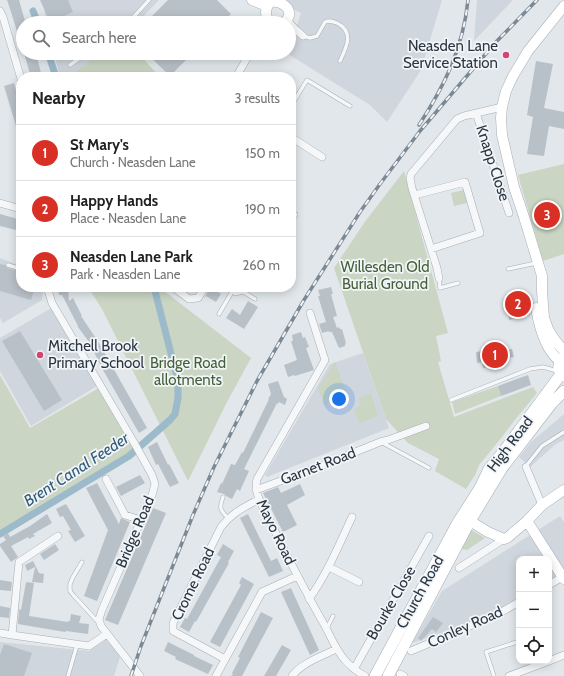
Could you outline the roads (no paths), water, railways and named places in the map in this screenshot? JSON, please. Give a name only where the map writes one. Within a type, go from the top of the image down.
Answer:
[{"type":"main road","points":[[252,0],[267,6]]},
{"type":"main road","points":[[266,16],[267,6],[275,0],[290,2],[288,16]]},
{"type":"main road","points":[[562,365],[555,358],[538,323],[536,307],[542,291],[542,276],[514,187],[502,135],[501,118],[506,91],[512,76],[528,51],[564,6]]},
{"type":"main road","name":"High Road","points":[[466,518],[491,466],[504,451],[562,365]]},
{"type":"main road","name":"High Road","points":[[466,518],[502,468],[543,415],[564,391]]},
{"type":"main road","name":"Church Road","points":[[504,539],[527,521],[542,505],[564,490]]},
{"type":"main road","points":[[466,518],[488,532],[504,539]]},
{"type":"main road","name":"Church Road","points":[[374,676],[466,518]]},
{"type":"main road","name":"Church Road","points":[[388,676],[466,518]]},
{"type":"main road","points":[[527,521],[564,577]]},
{"type":"street","points":[[0,11],[19,72]]},
{"type":"street","points":[[296,30],[303,36]]},
{"type":"street","points":[[239,72],[246,60]]},
{"type":"street","points":[[439,278],[410,178],[411,174],[456,119],[502,107]]},
{"type":"street","name":"Knapp Close","points":[[476,113],[509,213]]},
{"type":"street","points":[[296,140],[322,157]]},
{"type":"street","points":[[415,195],[465,182],[476,218],[480,233],[431,249]]},
{"type":"street","points":[[0,203],[16,208]]},
{"type":"street","name":"Bridge Road","points":[[49,292],[52,302],[136,446],[152,475],[155,484],[152,496],[102,610],[99,619],[101,626]]},
{"type":"street","points":[[180,292],[190,299],[198,298],[202,292]]},
{"type":"street","name":"Mayo Road","points":[[310,313],[325,360],[257,479],[256,490],[297,576],[327,629],[336,649],[345,661],[365,676]]},
{"type":"street","name":"Garnet Road","points":[[256,490],[380,442],[426,426]]},
{"type":"street","points":[[526,467],[542,505]]},
{"type":"street","points":[[106,479],[125,515],[141,520]]},
{"type":"street","name":"Crome Road","points":[[225,659],[173,631],[173,623],[221,527],[228,518],[259,499]]},
{"type":"street","points":[[310,598],[329,567],[352,517]]},
{"type":"street","points":[[12,636],[19,562],[58,536]]},
{"type":"street","name":"Bourke Close","points":[[354,669],[429,536]]},
{"type":"street","name":"Church Road","points":[[459,568],[504,539]]},
{"type":"street","points":[[329,567],[359,582]]},
{"type":"street","points":[[216,676],[262,592],[297,576]]},
{"type":"street","points":[[552,583],[564,577]]},
{"type":"street","name":"Conley Road","points":[[411,651],[498,614],[516,604]]},
{"type":"street","points":[[101,626],[138,674]]},
{"type":"street","points":[[0,633],[12,636],[89,646],[107,634]]},
{"type":"street","points":[[292,676],[304,665],[336,649]]},
{"type":"street","points":[[552,660],[564,655]]},
{"type":"street","points":[[508,676],[524,673],[543,664]]},
{"type":"lane","points":[[134,16],[149,0]]},
{"type":"lane","points":[[303,36],[310,38],[317,36],[327,21],[332,21],[344,27],[348,36],[348,42],[340,62]]},
{"type":"lane","points":[[70,65],[77,60]]},
{"type":"lane","points":[[296,98],[307,80],[350,106]]},
{"type":"lane","points":[[508,269],[537,263]]},
{"type":"lane","points":[[8,265],[16,267]]},
{"type":"lane","points":[[439,278],[440,288],[458,283]]},
{"type":"lane","points":[[219,314],[230,292]]},
{"type":"lane","points":[[247,292],[255,299]]},
{"type":"lane","points":[[451,400],[530,369],[562,365]]},
{"type":"lane","points":[[526,467],[542,446],[564,432]]},
{"type":"lane","points":[[380,442],[429,468]]},
{"type":"lane","points":[[222,497],[220,509],[228,518]]},
{"type":"lane","points":[[82,562],[70,584],[70,591],[101,626]]},
{"type":"lane","points":[[327,629],[333,616]]},
{"type":"lane","points":[[494,676],[486,652],[516,642]]},
{"type":"lane","points":[[68,676],[78,645]]},
{"type":"waterway","name":"Brent Canal Feeder","points":[[33,11],[35,16]]},
{"type":"waterway","name":"Brent Canal Feeder","points":[[50,60],[54,72]]},
{"type":"waterway","name":"Brent Canal Feeder","points":[[0,534],[129,456],[175,414],[178,398],[178,381],[155,292]]},
{"type":"railway","points":[[419,125],[445,81],[451,66],[462,34],[468,0]]},
{"type":"railway","points":[[131,676],[141,646],[193,515],[214,467],[257,381],[304,300],[360,212],[420,131],[495,43],[537,0]]},
{"type":"place","name":"Neasden Lane Service Station","points":[[506,55]]},
{"type":"place","name":"Neasden Lane Park","points":[[547,215]]},
{"type":"place","name":"Happy Hands","points":[[518,304]]},
{"type":"place","name":"Mitchell Brook Primary School","points":[[40,355]]},
{"type":"place","name":"St Mary's","points":[[495,355]]},
{"type":"park label","name":"Willesden Old Burial Ground","points":[[385,276]]},
{"type":"park label","name":"Bridge Road allotments","points":[[188,372]]}]
